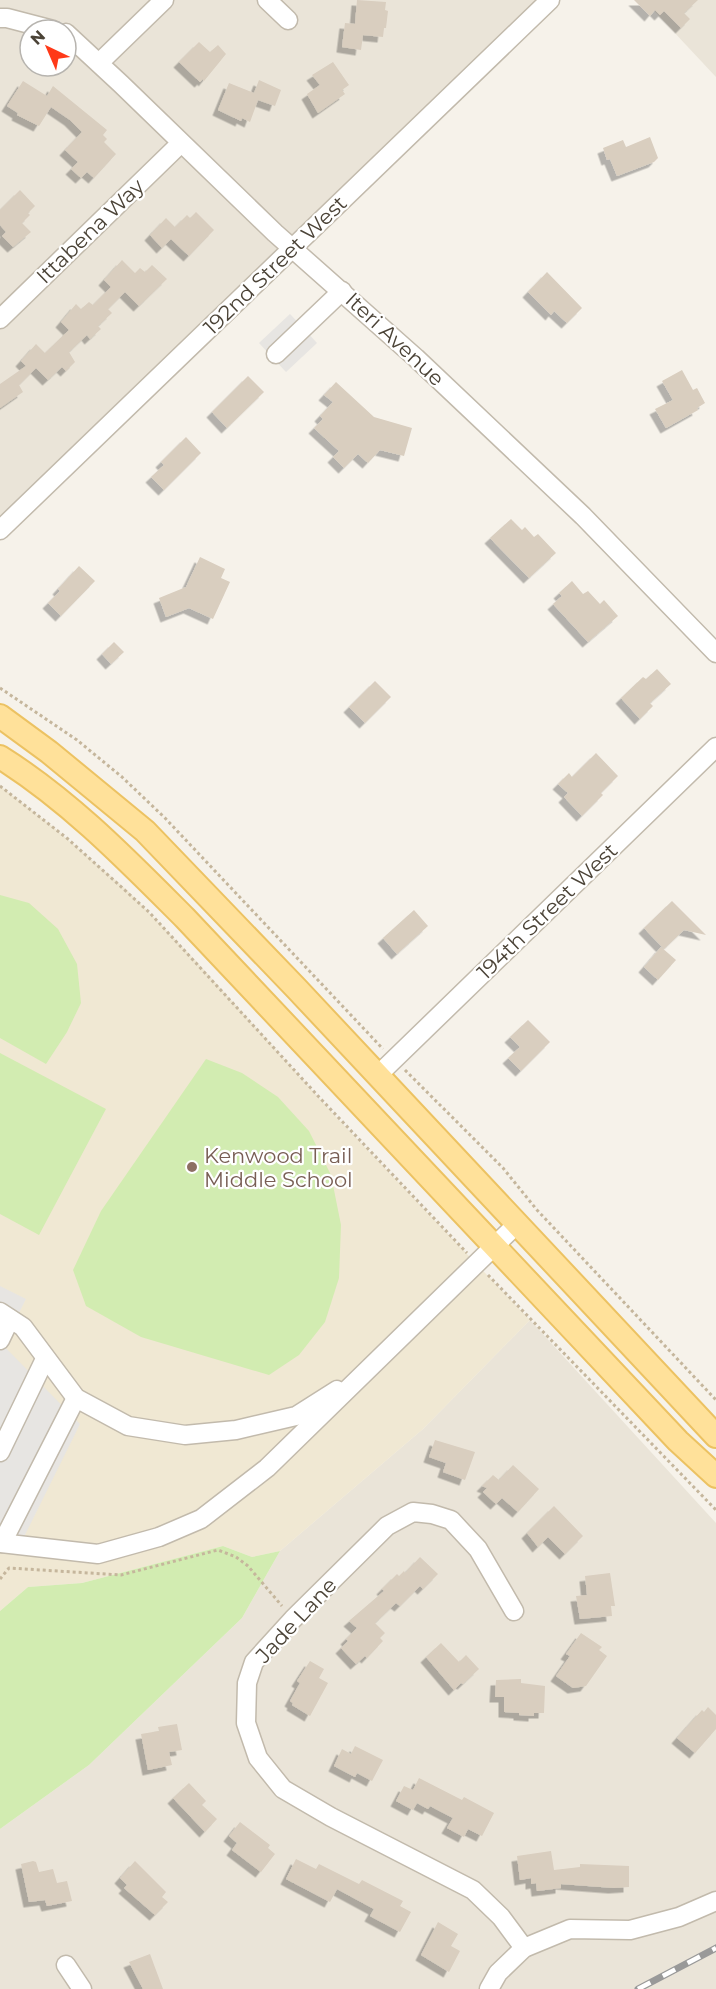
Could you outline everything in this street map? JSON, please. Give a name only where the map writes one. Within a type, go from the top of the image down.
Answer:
[{"type":"main road","points":[[0,716],[49,752],[145,831],[386,1067],[518,1224],[716,1436]]},
{"type":"main road","points":[[0,757],[69,806],[112,845],[185,918],[678,1441],[716,1476]]},
{"type":"street","points":[[99,63],[164,0]]},
{"type":"street","points":[[267,0],[288,20]]},
{"type":"street","name":"192nd Street West","points":[[0,530],[550,0]]},
{"type":"street","points":[[0,18],[18,21]]},
{"type":"street","name":"Iteri Avenue","points":[[78,44],[293,248],[583,516],[716,652]]},
{"type":"street","name":"Ittabena Way","points":[[0,319],[181,143]]},
{"type":"street","points":[[276,354],[342,291]]},
{"type":"street","name":"194th Street West","points":[[386,1067],[716,747]]},
{"type":"street","points":[[76,1398],[1,1543],[98,1554],[159,1537],[201,1519],[267,1468],[518,1224]]},
{"type":"street","points":[[0,1340],[5,1316],[23,1327],[76,1398],[128,1426],[184,1436],[236,1430],[296,1416],[370,1369]]},
{"type":"street","points":[[0,1452],[45,1359]]},
{"type":"street","name":"Jade Lane","points":[[514,1611],[478,1549],[451,1520],[432,1514],[413,1512],[387,1526],[293,1619],[254,1662],[247,1683],[246,1723],[258,1758],[283,1788],[331,1817],[472,1890],[501,1917],[524,1948]]},
{"type":"street","points":[[489,1989],[498,1973],[524,1948],[570,1929],[630,1930],[679,1917],[716,1901]]},
{"type":"street","points":[[66,1965],[82,1989]]},
{"type":"path","points":[[0,688],[77,740],[122,777],[165,818],[386,1067],[450,1113],[537,1210],[716,1400]]},
{"type":"path","points":[[0,786],[68,839],[149,912],[319,1097],[716,1510]]},
{"type":"path","points":[[0,1579],[9,1568],[120,1575],[218,1550],[236,1557],[248,1566],[293,1619]]},
{"type":"shaded area","points":[[0,0],[551,0],[0,530]]},
{"type":"shaded area","points":[[644,0],[716,0],[716,77]]},
{"type":"shaded area","points":[[290,314],[317,343],[286,372],[259,343]]},
{"type":"shaded area","name":"Kenwood Trail Middle School","points":[[0,786],[53,827],[127,890],[196,961],[338,1119],[530,1320],[423,1429],[280,1551],[252,1557],[223,1546],[82,1583],[28,1587],[0,1611]]},
{"type":"shaded area","points":[[0,1286],[26,1299],[18,1315],[0,1306]]},
{"type":"shaded area","points":[[530,1320],[716,1523],[716,1989],[0,1989],[0,1829],[89,1765],[242,1618],[280,1551],[423,1429]]},
{"type":"shaded area","points":[[0,1342],[80,1424],[23,1539],[0,1534]]},
{"type":"green space","points":[[0,895],[29,903],[58,929],[77,964],[81,1003],[67,1032],[46,1064],[0,1038]]},
{"type":"green space","points":[[0,1053],[106,1109],[39,1235],[0,1214]]},
{"type":"green space","points":[[206,1059],[242,1073],[278,1097],[309,1131],[331,1175],[341,1225],[339,1278],[325,1322],[299,1355],[269,1375],[141,1337],[86,1306],[73,1270],[101,1211]]},
{"type":"green space","points":[[223,1546],[252,1557],[280,1551],[242,1618],[89,1765],[0,1829],[0,1611],[28,1587],[82,1583]]},
{"type":"building","points":[[357,0],[386,2],[385,10],[388,11],[383,37],[363,35],[361,50],[342,47],[345,23],[355,24]]},
{"type":"building","points":[[634,0],[698,0],[684,13],[690,19],[681,28],[664,11],[660,15],[655,10],[650,16]]},
{"type":"building","points":[[199,42],[210,52],[218,45],[226,54],[204,81],[203,79],[200,82],[179,62]]},
{"type":"building","points":[[333,62],[349,85],[342,90],[345,94],[318,113],[307,94],[320,85],[312,75]]},
{"type":"building","points":[[259,80],[281,90],[275,106],[258,100],[250,122],[242,118],[241,121],[218,110],[229,83],[254,93]]},
{"type":"building","points":[[23,81],[47,96],[53,86],[107,130],[103,135],[107,139],[104,142],[116,154],[94,178],[87,172],[81,178],[71,169],[78,162],[65,150],[82,132],[70,120],[51,107],[39,126],[17,115],[18,113],[7,106]]},
{"type":"building","points":[[650,137],[658,158],[654,162],[617,176],[603,148],[623,140],[626,147]]},
{"type":"building","points":[[20,190],[35,206],[22,223],[31,232],[13,247],[2,236],[6,232],[0,225],[0,210]]},
{"type":"building","points":[[196,212],[214,230],[189,256],[171,239],[162,248],[150,235],[166,218],[175,227],[187,215],[190,218]]},
{"type":"building","points":[[122,260],[135,273],[140,268],[145,272],[152,265],[167,279],[139,306],[125,292],[108,309],[112,313],[98,326],[101,329],[90,339],[87,335],[69,352],[75,362],[66,371],[62,367],[48,380],[36,368],[19,385],[23,392],[0,408],[0,384],[26,366],[21,361],[36,344],[45,353],[69,330],[61,322],[76,304],[81,309],[89,302],[93,305],[111,287],[104,280]]},
{"type":"building","points":[[547,272],[582,308],[567,323],[554,311],[551,315],[528,292]]},
{"type":"building","points":[[682,370],[693,390],[697,388],[705,403],[697,408],[698,410],[666,428],[655,409],[673,400],[662,381]]},
{"type":"building","points":[[248,376],[264,392],[227,428],[212,412]]},
{"type":"building","points":[[336,382],[374,417],[412,428],[404,456],[380,450],[368,463],[358,454],[344,468],[333,457],[339,451],[314,428],[323,419],[320,416],[333,402],[324,395]]},
{"type":"building","points":[[186,437],[201,453],[164,490],[151,477],[164,465],[161,462]]},
{"type":"building","points":[[511,519],[522,530],[525,527],[534,537],[538,534],[556,553],[529,578],[490,538]]},
{"type":"building","points":[[200,557],[225,569],[221,578],[230,582],[213,619],[189,608],[166,617],[159,598],[186,587]]},
{"type":"building","points":[[79,566],[95,581],[61,616],[48,603]]},
{"type":"building","points":[[572,581],[583,594],[588,591],[600,604],[604,600],[618,616],[588,642],[553,604],[562,596],[559,593]]},
{"type":"building","points":[[114,642],[124,652],[111,664],[102,654]]},
{"type":"building","points":[[657,669],[671,684],[650,703],[653,706],[640,719],[621,698],[643,677],[646,679]]},
{"type":"building","points":[[375,681],[391,697],[365,723],[349,707]]},
{"type":"building","points":[[596,753],[618,776],[582,816],[564,797],[568,793],[558,784],[569,773],[572,777]]},
{"type":"building","points":[[672,901],[706,935],[684,930],[664,949],[644,928]]},
{"type":"building","points":[[414,910],[428,926],[397,954],[383,938]]},
{"type":"building","points":[[661,947],[676,960],[658,980],[644,967]]},
{"type":"building","points":[[528,1020],[550,1042],[521,1071],[508,1058],[520,1047],[510,1037]]},
{"type":"building","points":[[435,1440],[475,1452],[465,1480],[443,1472],[446,1463],[429,1457]]},
{"type":"building","points":[[513,1465],[539,1489],[518,1512],[502,1498],[496,1504],[483,1492],[487,1488],[482,1486],[493,1475],[499,1480]]},
{"type":"building","points":[[554,1506],[583,1536],[565,1554],[548,1537],[538,1547],[527,1533]]},
{"type":"building","points":[[420,1557],[438,1574],[423,1589],[420,1586],[400,1606],[396,1603],[375,1623],[385,1633],[380,1638],[383,1641],[367,1658],[365,1656],[356,1664],[341,1648],[357,1628],[349,1621],[384,1591],[382,1589],[397,1574],[399,1576],[404,1571],[405,1573]]},
{"type":"building","points":[[610,1573],[615,1606],[611,1606],[612,1616],[580,1619],[576,1596],[587,1595],[585,1576]]},
{"type":"building","points":[[581,1633],[602,1647],[599,1650],[607,1656],[586,1686],[573,1688],[556,1676],[570,1656],[566,1654]]},
{"type":"building","points":[[441,1643],[459,1662],[466,1655],[479,1669],[454,1690],[426,1657]]},
{"type":"building","points":[[310,1661],[324,1669],[319,1678],[328,1683],[310,1716],[292,1705],[290,1701],[300,1683],[297,1681]]},
{"type":"building","points":[[521,1679],[521,1683],[545,1686],[544,1713],[534,1713],[534,1716],[504,1712],[504,1697],[495,1697],[496,1680]]},
{"type":"building","points":[[708,1707],[716,1715],[716,1729],[695,1753],[677,1738],[702,1710],[704,1712]]},
{"type":"building","points":[[177,1724],[182,1750],[169,1752],[172,1765],[148,1770],[141,1734],[159,1731],[158,1727]]},
{"type":"building","points":[[355,1746],[383,1760],[372,1781],[357,1773],[355,1777],[334,1766],[342,1749],[351,1754]]},
{"type":"building","points":[[419,1778],[462,1800],[464,1797],[494,1813],[482,1836],[468,1829],[464,1837],[447,1828],[453,1818],[430,1806],[428,1809],[417,1803],[413,1810],[396,1801],[404,1786],[413,1790]]},
{"type":"building","points":[[189,1783],[206,1801],[202,1805],[217,1819],[205,1832],[173,1798]]},
{"type":"building","points":[[240,1822],[270,1845],[268,1848],[275,1854],[261,1872],[232,1850],[237,1843],[229,1836]]},
{"type":"building","points":[[551,1851],[554,1870],[580,1867],[580,1864],[629,1866],[629,1887],[561,1884],[561,1888],[537,1891],[536,1883],[531,1884],[531,1878],[520,1880],[517,1856]]},
{"type":"building","points":[[296,1859],[316,1869],[319,1864],[359,1884],[362,1880],[403,1901],[400,1906],[411,1912],[400,1932],[370,1916],[374,1909],[337,1889],[330,1902],[286,1879]]},
{"type":"building","points":[[135,1861],[166,1892],[162,1897],[168,1902],[155,1915],[124,1888],[127,1885],[120,1878]]},
{"type":"building","points":[[36,1862],[39,1872],[53,1869],[57,1883],[67,1881],[72,1901],[47,1906],[45,1900],[29,1902],[21,1864]]},
{"type":"building","points":[[438,1922],[458,1934],[451,1946],[460,1951],[449,1972],[421,1955]]},
{"type":"building","points":[[150,1954],[163,1989],[143,1989],[129,1962]]},
{"type":"railway","points":[[638,1989],[716,1948]]},
{"type":"place","name":"Kenwood Trail Middle School","points":[[192,1167]]}]
